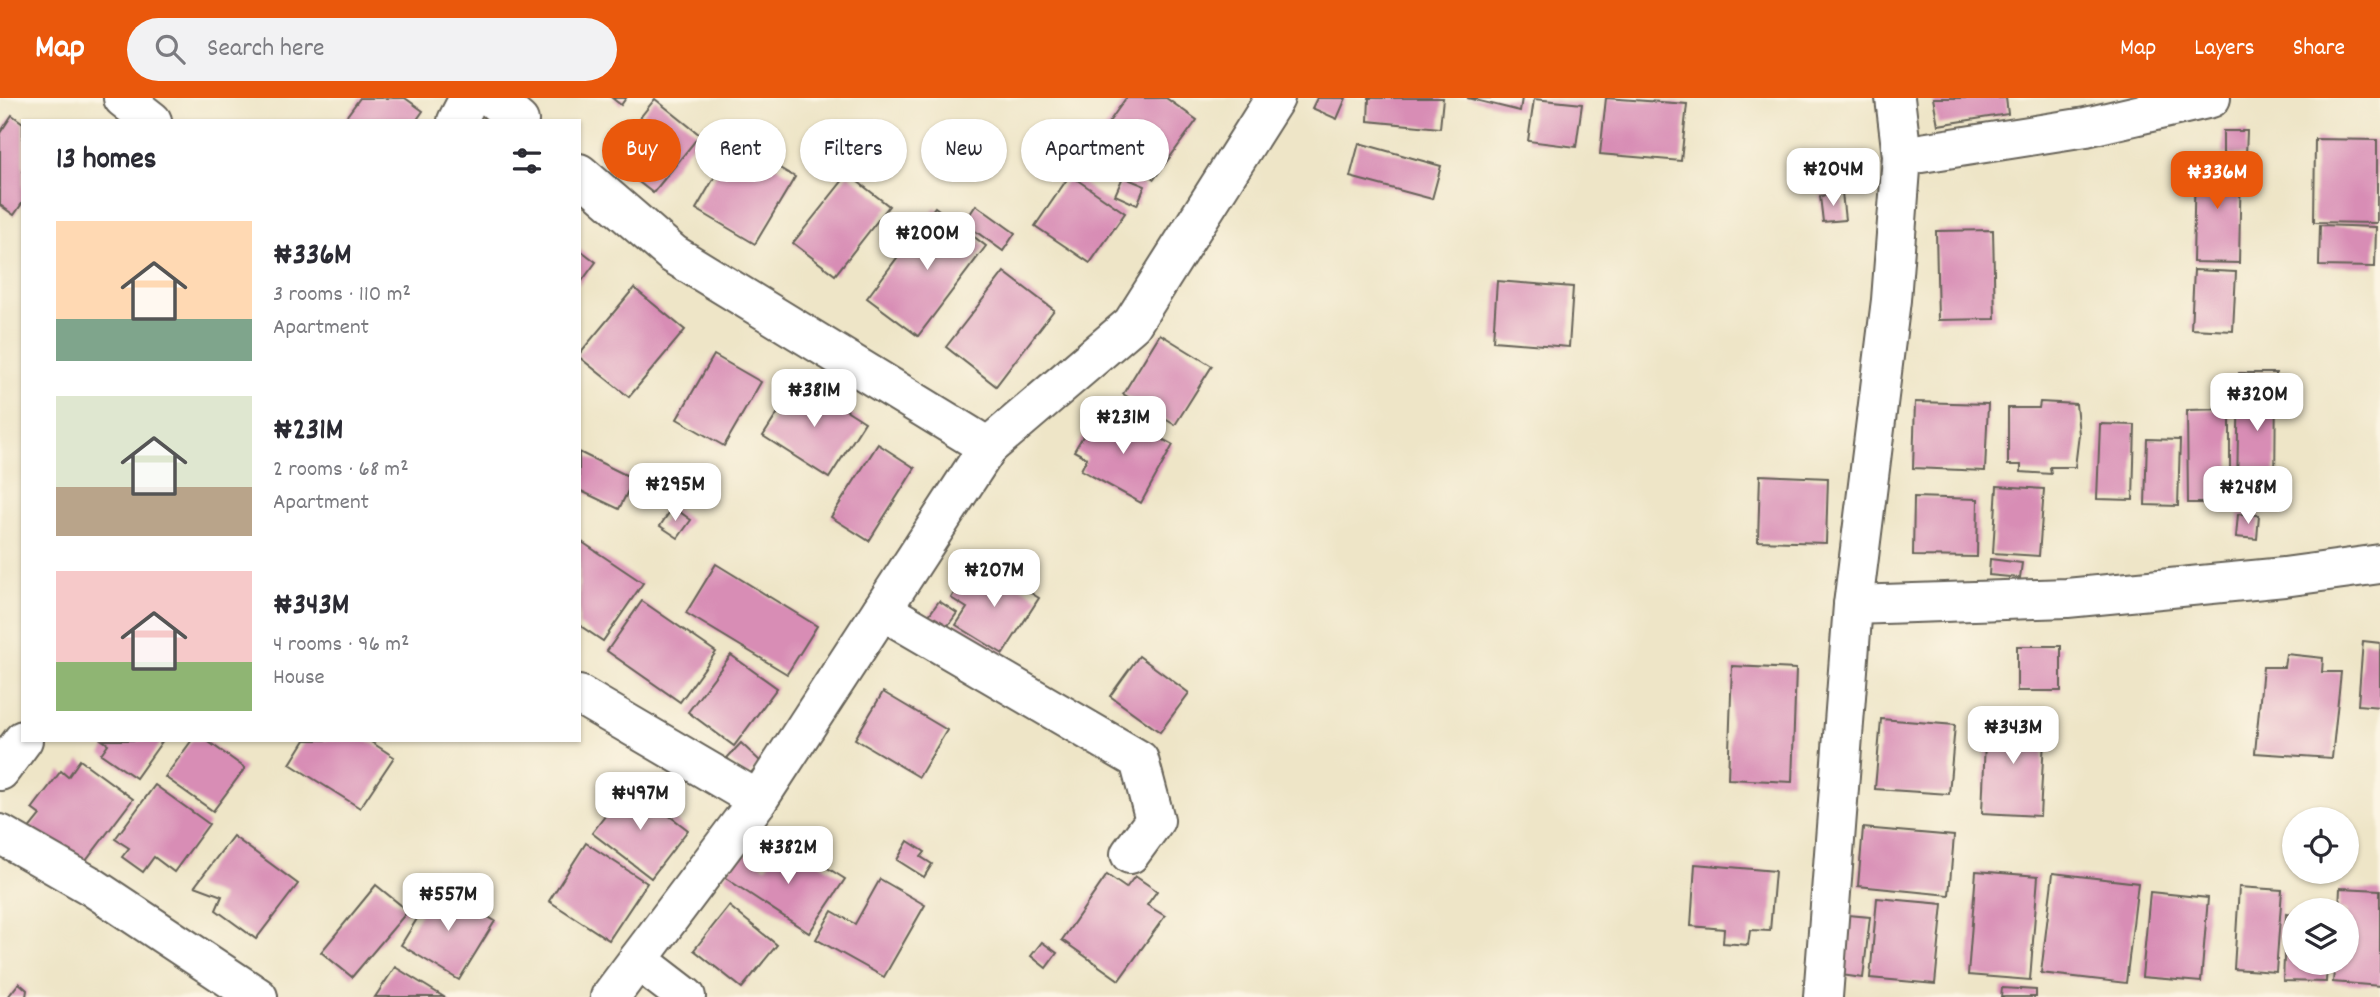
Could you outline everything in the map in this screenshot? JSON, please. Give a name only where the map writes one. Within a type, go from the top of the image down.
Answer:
[{"type":"street","points":[[124,98],[150,119]]},
{"type":"street","points":[[458,119],[469,98]]},
{"type":"street","points":[[492,98],[517,119]]},
{"type":"street","points":[[1823,997],[1853,605],[1891,300],[1902,156],[1895,98]]},
{"type":"street","points":[[1902,156],[2086,127],[2211,98]]},
{"type":"street","points":[[610,997],[758,800],[988,447],[1132,324],[1261,103]]},
{"type":"street","points":[[581,175],[673,254],[988,447]]},
{"type":"street","points":[[1853,605],[2067,598],[2284,577],[2380,564]]},
{"type":"street","points":[[882,610],[1139,760],[1155,820],[1130,855]]},
{"type":"street","points":[[581,696],[758,800]]},
{"type":"street","points":[[0,771],[22,742]]},
{"type":"street","points":[[0,834],[92,886],[258,997]]},
{"type":"street","points":[[638,960],[686,997]]},
{"type":"building","points":[[360,98],[405,98],[423,111],[417,119],[344,119]]},
{"type":"building","points":[[612,98],[626,98],[621,105]]},
{"type":"building","points":[[1126,98],[1166,98],[1197,120],[1169,158],[1169,119],[1111,119]]},
{"type":"building","points":[[1317,98],[1346,98],[1337,119],[1312,108]]},
{"type":"building","points":[[1369,98],[1443,98],[1440,128],[1368,121]]},
{"type":"building","points":[[1467,98],[1522,98],[1520,111]]},
{"type":"building","points":[[1606,98],[1687,104],[1681,161],[1600,154]]},
{"type":"building","points":[[1933,98],[2006,98],[2008,114],[1938,125]]},
{"type":"building","points":[[655,99],[680,119],[639,119]]},
{"type":"building","points":[[1534,99],[1582,104],[1576,147],[1528,141]]},
{"type":"building","points":[[12,115],[21,122],[21,205],[14,215],[0,205],[0,133]]},
{"type":"building","points":[[681,120],[695,131],[695,141],[681,158]]},
{"type":"building","points":[[2223,131],[2247,131],[2246,155],[2223,154]]},
{"type":"building","points":[[2315,139],[2377,140],[2377,223],[2314,222]]},
{"type":"building","points":[[1359,143],[1441,166],[1432,199],[1350,177]]},
{"type":"building","points":[[2195,160],[2241,161],[2239,263],[2193,262]]},
{"type":"building","points":[[786,172],[795,177],[755,244],[696,209],[712,182],[786,182]]},
{"type":"building","points":[[639,182],[662,182],[653,193]]},
{"type":"building","points":[[842,182],[858,182],[889,206],[835,275],[793,243]]},
{"type":"building","points":[[1065,182],[1080,182],[1125,213],[1090,263],[1035,226]]},
{"type":"building","points":[[1121,182],[1135,182],[1145,186],[1137,205],[1115,195]]},
{"type":"building","points":[[1842,193],[1845,220],[1823,222],[1820,196]]},
{"type":"building","points":[[976,205],[1015,233],[1003,251],[964,223]]},
{"type":"building","points":[[935,207],[986,246],[918,336],[867,298]]},
{"type":"building","points":[[2320,225],[2376,227],[2375,267],[2319,266]]},
{"type":"building","points":[[1993,230],[1995,319],[1938,320],[1936,231]]},
{"type":"building","points":[[581,251],[596,262],[581,282]]},
{"type":"building","points":[[2194,270],[2236,272],[2233,331],[2191,329]]},
{"type":"building","points":[[1004,272],[1054,310],[996,386],[946,347]]},
{"type":"building","points":[[1497,281],[1573,287],[1569,347],[1493,341]]},
{"type":"building","points":[[634,288],[685,330],[629,397],[581,359],[581,352]]},
{"type":"building","points":[[1160,334],[1212,366],[1175,425],[1123,394]]},
{"type":"building","points":[[714,355],[761,382],[724,446],[677,419]]},
{"type":"building","points":[[2239,373],[2276,373],[2275,492],[2237,492]]},
{"type":"building","points":[[799,380],[865,422],[829,478],[763,436]]},
{"type":"building","points":[[1915,402],[1988,404],[1985,471],[1913,468]]},
{"type":"building","points":[[2040,402],[2076,404],[2079,434],[2075,467],[2050,467],[2051,474],[2021,472],[2021,465],[2008,465],[2008,408],[2039,408]]},
{"type":"building","points":[[2230,409],[2230,503],[2188,503],[2187,410]]},
{"type":"building","points":[[1110,411],[1173,445],[1141,503],[1081,470],[1087,458],[1074,451],[1089,426],[1098,431]]},
{"type":"building","points":[[2100,424],[2135,425],[2133,500],[2097,499]]},
{"type":"building","points":[[2147,439],[2180,440],[2178,506],[2145,505]]},
{"type":"building","points":[[878,444],[915,468],[869,541],[831,517]]},
{"type":"building","points":[[581,453],[634,479],[619,509],[581,491]]},
{"type":"building","points":[[1760,475],[1828,478],[1826,543],[1758,541]]},
{"type":"building","points":[[1997,486],[2044,489],[2039,556],[1993,553]]},
{"type":"building","points":[[1914,497],[1978,499],[1977,557],[1913,556]]},
{"type":"building","points":[[673,507],[691,520],[678,538],[660,526]]},
{"type":"building","points":[[2238,514],[2259,515],[2257,539],[2236,537]]},
{"type":"building","points":[[581,541],[643,583],[603,641],[581,626]]},
{"type":"building","points":[[1990,559],[2022,563],[2020,578],[1989,575]]},
{"type":"building","points":[[716,564],[817,626],[787,674],[686,613]]},
{"type":"building","points":[[990,568],[1039,598],[1003,654],[956,625],[967,608],[951,598],[966,574],[981,584]]},
{"type":"building","points":[[642,601],[716,652],[680,702],[607,651]]},
{"type":"building","points":[[939,601],[957,613],[947,627],[929,615]]},
{"type":"building","points":[[2363,641],[2380,643],[2380,707],[2358,705]]},
{"type":"building","points":[[2017,646],[2061,646],[2061,691],[2017,691]]},
{"type":"building","points":[[2286,654],[2323,658],[2322,672],[2341,672],[2332,758],[2255,753],[2263,667],[2284,667]]},
{"type":"building","points":[[731,655],[777,688],[734,746],[688,712]]},
{"type":"building","points":[[1139,656],[1189,693],[1160,732],[1110,696]]},
{"type":"building","points":[[1732,666],[1796,669],[1792,782],[1728,779]]},
{"type":"building","points":[[883,692],[947,730],[919,777],[855,739]]},
{"type":"building","points":[[1986,717],[2045,720],[2040,816],[1982,813]]},
{"type":"building","points":[[1881,719],[1955,725],[1949,794],[1875,789]]},
{"type":"building","points":[[105,742],[162,742],[136,778],[101,754],[108,744]]},
{"type":"building","points":[[191,742],[209,742],[245,768],[213,811],[165,777]]},
{"type":"building","points":[[304,742],[371,742],[394,757],[360,808],[290,764]]},
{"type":"building","points":[[741,743],[761,762],[747,777],[727,758]]},
{"type":"building","points":[[80,760],[133,799],[79,870],[27,831],[40,815],[32,809],[61,771],[68,777]]},
{"type":"building","points":[[155,785],[209,824],[174,872],[154,857],[143,872],[122,857],[129,848],[115,839]]},
{"type":"building","points":[[629,785],[688,830],[651,878],[592,833]]},
{"type":"building","points":[[1863,828],[1954,836],[1949,895],[1858,886]]},
{"type":"building","points":[[233,836],[298,884],[256,939],[216,910],[222,896],[195,886]]},
{"type":"building","points":[[908,841],[925,852],[921,857],[932,864],[924,877],[897,860]]},
{"type":"building","points":[[586,843],[647,883],[609,940],[549,901]]},
{"type":"building","points":[[799,850],[845,879],[809,933],[724,877],[741,851],[766,867],[777,852],[791,861]]},
{"type":"building","points":[[1695,864],[1775,871],[1770,931],[1750,930],[1748,945],[1723,943],[1724,929],[1691,926]]},
{"type":"building","points":[[1976,871],[2038,876],[2030,980],[1968,975]]},
{"type":"building","points":[[2053,873],[2138,883],[2126,983],[2041,973]]},
{"type":"building","points":[[1107,875],[1126,888],[1135,876],[1157,891],[1147,905],[1165,916],[1119,980],[1062,940]]},
{"type":"building","points":[[880,879],[925,905],[884,977],[816,939],[832,911],[855,924]]},
{"type":"building","points":[[376,885],[408,911],[352,977],[321,952]]},
{"type":"building","points":[[437,886],[495,921],[459,980],[401,945]]},
{"type":"building","points":[[2239,887],[2282,890],[2276,972],[2234,969]]},
{"type":"building","points":[[2340,888],[2380,890],[2380,986],[2333,982],[2334,975],[2359,975],[2359,898],[2340,898]]},
{"type":"building","points":[[2150,892],[2208,898],[2201,982],[2142,977]]},
{"type":"building","points":[[1877,898],[1943,904],[1935,984],[1870,978]]},
{"type":"building","points":[[729,906],[777,945],[742,988],[694,950]]},
{"type":"building","points":[[1848,915],[1870,917],[1863,978],[1841,975]]},
{"type":"building","points":[[1042,942],[1057,953],[1046,968],[1031,956]]},
{"type":"building","points":[[395,967],[444,997],[375,997]]},
{"type":"building","points":[[2283,975],[2326,975],[2326,982],[2283,981]]},
{"type":"building","points":[[19,983],[27,990],[26,997],[8,997]]},
{"type":"building","points":[[2002,988],[2036,990],[2036,997],[2001,997]]}]
